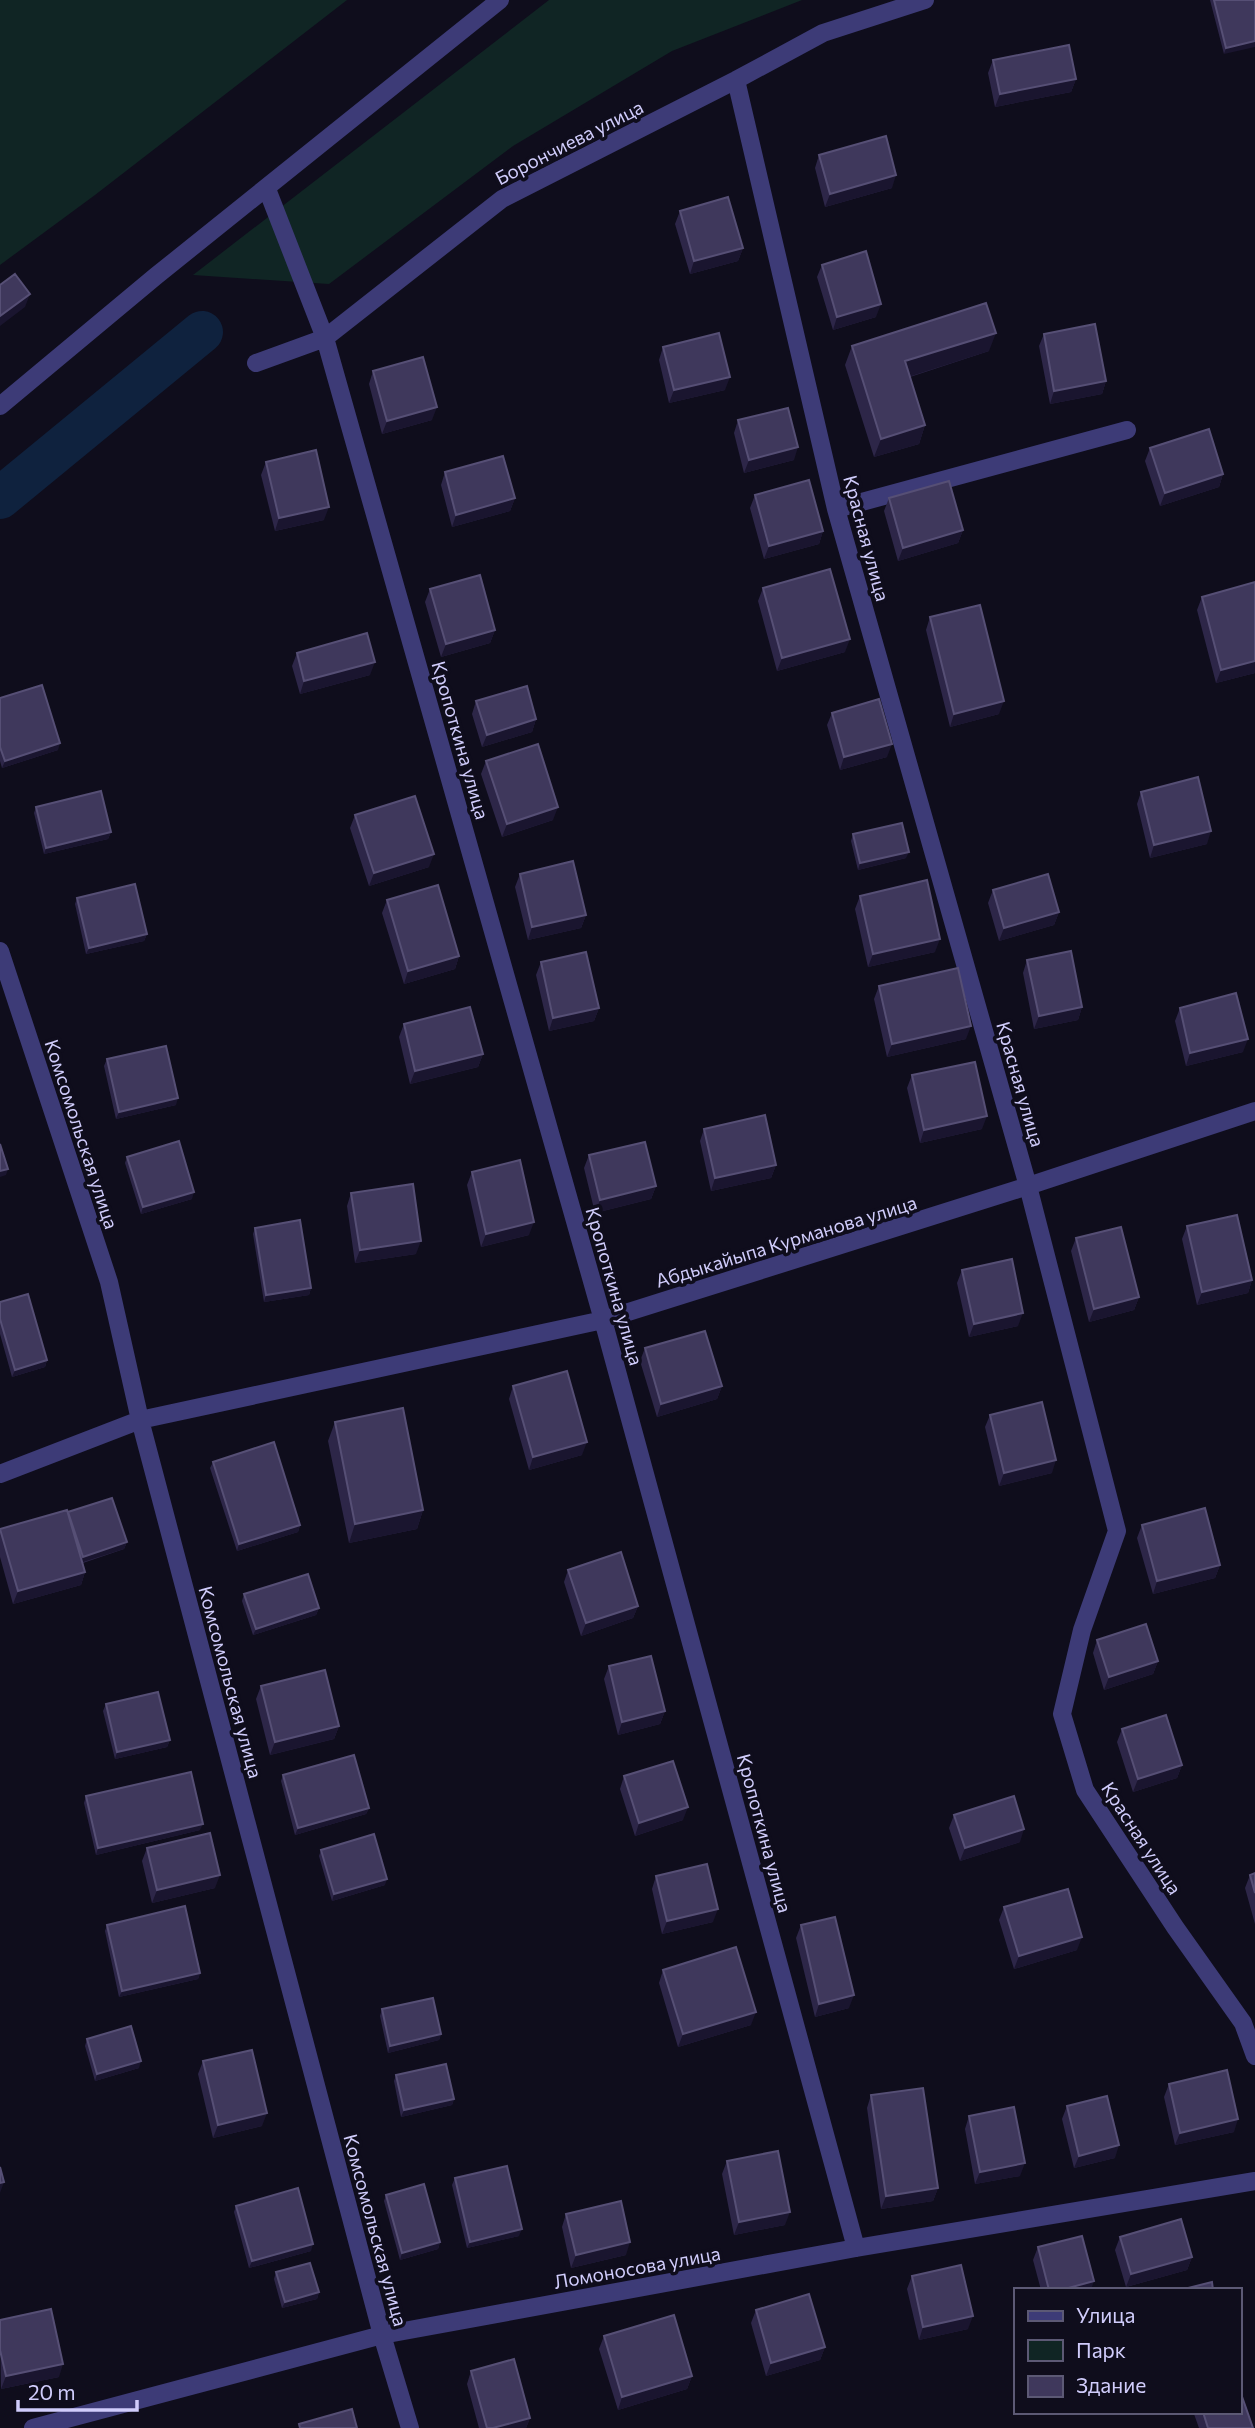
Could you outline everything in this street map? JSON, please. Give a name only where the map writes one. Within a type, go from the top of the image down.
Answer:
[{"type":"street","points":[[0,406],[156,276],[500,0]]},
{"type":"street","name":"Борончиева улица","points":[[256,363],[325,338],[502,199],[823,33],[925,0]]},
{"type":"street","name":"Красная улица","points":[[736,80],[836,509],[1028,1186],[1117,1531],[1082,1630],[1062,1714],[1085,1790],[1175,1927],[1244,2023],[1255,2056]]},
{"type":"street","name":"Кропоткина улица","points":[[267,189],[325,338],[603,1320],[856,2248]]},
{"type":"street","points":[[836,509],[1126,430]]},
{"type":"street","name":"Комсомольская улица","points":[[0,951],[108,1282],[139,1420],[382,2335],[410,2428]]},
{"type":"street","name":"Абдыкайыпа Курманова улица","points":[[0,1475],[139,1420],[603,1320],[1028,1186],[1255,1111]]},
{"type":"street","name":"Ломоносова улица","points":[[33,2428],[382,2335],[856,2248],[1255,2180]]},
{"type":"green space","points":[[0,0],[347,0],[0,265]]},
{"type":"green space","points":[[549,0],[802,0],[672,51],[513,146],[329,284],[193,275]]},
{"type":"building","points":[[1214,0],[1255,0],[1255,41],[1226,48]]},
{"type":"building","points":[[1069,45],[1076,79],[1000,94],[993,60]]},
{"type":"building","points":[[886,136],[896,175],[830,194],[819,155]]},
{"type":"building","points":[[728,197],[743,248],[694,261],[680,211]]},
{"type":"building","points":[[866,251],[881,304],[837,317],[822,265]]},
{"type":"building","points":[[15,274],[30,294],[0,316],[0,285]]},
{"type":"building","points":[[986,303],[996,333],[905,361],[925,425],[881,439],[852,346]]},
{"type":"building","points":[[1095,324],[1106,381],[1054,391],[1044,334]]},
{"type":"building","points":[[719,333],[730,377],[674,390],[663,347]]},
{"type":"building","points":[[423,357],[437,407],[387,421],[373,371]]},
{"type":"building","points":[[788,408],[798,447],[749,460],[738,420]]},
{"type":"building","points":[[1209,429],[1223,474],[1165,493],[1150,448]]},
{"type":"building","points":[[316,450],[329,507],[279,518],[266,462]]},
{"type":"building","points":[[503,456],[515,498],[456,515],[445,472]]},
{"type":"building","points":[[809,480],[823,531],[769,546],[755,495]]},
{"type":"building","points":[[949,481],[963,530],[903,548],[889,498]]},
{"type":"building","points":[[830,569],[850,639],[782,658],[763,588]]},
{"type":"building","points":[[480,575],[495,630],[446,644],[430,589]]},
{"type":"building","points":[[1255,582],[1255,661],[1221,670],[1202,597]]},
{"type":"building","points":[[980,605],[1004,701],[954,714],[930,617]]},
{"type":"building","points":[[367,633],[375,662],[304,681],[297,653]]},
{"type":"building","points":[[42,685],[60,743],[5,761],[0,747],[0,698]]},
{"type":"building","points":[[527,686],[536,719],[487,735],[476,701]]},
{"type":"building","points":[[879,699],[892,744],[844,757],[832,713]]},
{"type":"building","points":[[538,744],[558,807],[507,824],[486,761]]},
{"type":"building","points":[[1198,777],[1211,831],[1154,845],[1141,792]]},
{"type":"building","points":[[101,791],[111,832],[46,848],[36,807]]},
{"type":"building","points":[[415,796],[434,854],[374,873],[355,815]]},
{"type":"building","points":[[902,823],[909,852],[860,863],[853,834]]},
{"type":"building","points":[[573,861],[586,915],[532,927],[520,874]]},
{"type":"building","points":[[1048,874],[1059,912],[1004,928],[993,890]]},
{"type":"building","points":[[927,880],[940,939],[873,954],[860,896]]},
{"type":"building","points":[[135,884],[147,934],[89,948],[77,898]]},
{"type":"building","points":[[438,885],[459,956],[408,971],[387,900]]},
{"type":"building","points":[[1071,951],[1082,1007],[1039,1016],[1027,960]]},
{"type":"building","points":[[586,952],[599,1008],[553,1018],[541,962]]},
{"type":"building","points":[[958,968],[971,1026],[892,1044],[879,986]]},
{"type":"building","points":[[1236,993],[1248,1039],[1190,1053],[1180,1008]]},
{"type":"building","points":[[470,1007],[483,1054],[415,1071],[404,1024]]},
{"type":"building","points":[[166,1046],[178,1098],[119,1112],[107,1059]]},
{"type":"building","points":[[975,1062],[987,1116],[924,1130],[912,1075]]},
{"type":"building","points":[[765,1115],[776,1165],[715,1178],[704,1129]]},
{"type":"building","points":[[179,1141],[194,1192],[143,1207],[127,1157]]},
{"type":"building","points":[[645,1142],[656,1186],[600,1200],[589,1155]]},
{"type":"building","points":[[0,1144],[8,1169],[0,1171]]},
{"type":"building","points":[[520,1160],[534,1222],[486,1234],[472,1172]]},
{"type":"building","points":[[413,1184],[421,1241],[360,1250],[351,1193]]},
{"type":"building","points":[[1237,1215],[1252,1280],[1202,1292],[1187,1226]]},
{"type":"building","points":[[300,1220],[311,1288],[266,1295],[255,1228]]},
{"type":"building","points":[[1121,1227],[1139,1297],[1094,1309],[1076,1238]]},
{"type":"building","points":[[1012,1259],[1023,1313],[974,1324],[962,1270]]},
{"type":"building","points":[[28,1294],[47,1360],[15,1370],[0,1319],[0,1302]]},
{"type":"building","points":[[705,1331],[722,1386],[661,1404],[645,1348]]},
{"type":"building","points":[[567,1371],[587,1442],[533,1457],[513,1386]]},
{"type":"building","points":[[1042,1402],[1056,1460],[1004,1473],[990,1415]]},
{"type":"building","points":[[403,1408],[423,1510],[355,1524],[335,1422]]},
{"type":"building","points":[[274,1442],[300,1525],[239,1544],[213,1462]]},
{"type":"building","points":[[112,1498],[127,1542],[83,1557],[68,1512]]},
{"type":"building","points":[[1205,1508],[1220,1565],[1157,1581],[1142,1525]]},
{"type":"building","points":[[67,1510],[85,1572],[18,1591],[0,1529]]},
{"type":"building","points":[[621,1552],[638,1606],[586,1623],[568,1570]]},
{"type":"building","points":[[308,1574],[319,1608],[256,1629],[244,1594]]},
{"type":"building","points":[[1146,1624],[1158,1661],[1109,1677],[1097,1640]]},
{"type":"building","points":[[651,1656],[665,1711],[622,1722],[609,1666]]},
{"type":"building","points":[[325,1670],[339,1726],[275,1742],[261,1686]]},
{"type":"building","points":[[158,1692],[170,1740],[117,1752],[106,1704]]},
{"type":"building","points":[[1166,1715],[1182,1765],[1138,1779],[1122,1729]]},
{"type":"building","points":[[354,1755],[369,1808],[298,1828],[283,1775]]},
{"type":"building","points":[[673,1761],[688,1807],[639,1823],[624,1776]]},
{"type":"building","points":[[191,1772],[203,1824],[98,1848],[86,1796]]},
{"type":"building","points":[[1014,1796],[1024,1829],[965,1848],[954,1815]]},
{"type":"building","points":[[210,1833],[220,1875],[157,1890],[147,1848]]},
{"type":"building","points":[[374,1834],[387,1879],[334,1894],[321,1850]]},
{"type":"building","points":[[707,1864],[718,1909],[667,1921],[656,1876]]},
{"type":"building","points":[[1255,1873],[1255,1893],[1250,1875]]},
{"type":"building","points":[[1068,1889],[1082,1937],[1019,1956],[1004,1907]]},
{"type":"building","points":[[185,1906],[200,1973],[122,1991],[107,1925]]},
{"type":"building","points":[[835,1917],[854,1995],[819,2004],[801,1925]]},
{"type":"building","points":[[736,1947],[756,2012],[683,2034],[663,1970]]},
{"type":"building","points":[[433,1998],[441,2034],[390,2046],[382,2009]]},
{"type":"building","points":[[131,2026],[141,2061],[97,2074],[87,2039]]},
{"type":"building","points":[[252,2050],[267,2113],[218,2125],[203,2061]]},
{"type":"building","points":[[446,2064],[454,2099],[404,2110],[396,2075]]},
{"type":"building","points":[[1227,2070],[1238,2119],[1180,2133],[1169,2084]]},
{"type":"building","points":[[923,2088],[938,2188],[886,2196],[871,2095]]},
{"type":"building","points":[[1107,2096],[1119,2145],[1079,2156],[1067,2106]]},
{"type":"building","points":[[1014,2107],[1025,2163],[980,2172],[969,2116]]},
{"type":"building","points":[[778,2151],[790,2212],[739,2222],[727,2161]]},
{"type":"building","points":[[507,2166],[522,2229],[470,2242],[455,2178]]},
{"type":"building","points":[[0,2167],[4,2182],[0,2183]]},
{"type":"building","points":[[424,2184],[440,2242],[402,2253],[386,2195]]},
{"type":"building","points":[[298,2188],[313,2244],[252,2261],[236,2206]]},
{"type":"building","points":[[621,2201],[630,2242],[576,2255],[566,2214]]},
{"type":"building","points":[[1181,2219],[1192,2257],[1131,2274],[1120,2237]]},
{"type":"building","points":[[1082,2236],[1094,2281],[1068,2288],[1048,2288],[1038,2247]]},
{"type":"building","points":[[310,2263],[319,2292],[285,2302],[276,2272]]},
{"type":"building","points":[[961,2265],[973,2316],[923,2327],[912,2276]]},
{"type":"building","points":[[1212,2282],[1213,2288],[1188,2288]]},
{"type":"building","points":[[809,2294],[825,2347],[771,2363],[756,2310]]},
{"type":"building","points":[[51,2309],[63,2364],[6,2376],[0,2350],[0,2320]]},
{"type":"building","points":[[674,2315],[692,2376],[622,2397],[604,2336]]},
{"type":"building","points":[[514,2359],[530,2418],[487,2428],[471,2371]]},
{"type":"building","points":[[1241,2394],[1253,2428],[1208,2428],[1204,2414],[1241,2414]]},
{"type":"building","points":[[352,2409],[357,2428],[300,2428],[299,2424]]},
{"type":"waterway","points":[[0,498],[202,332]]}]
